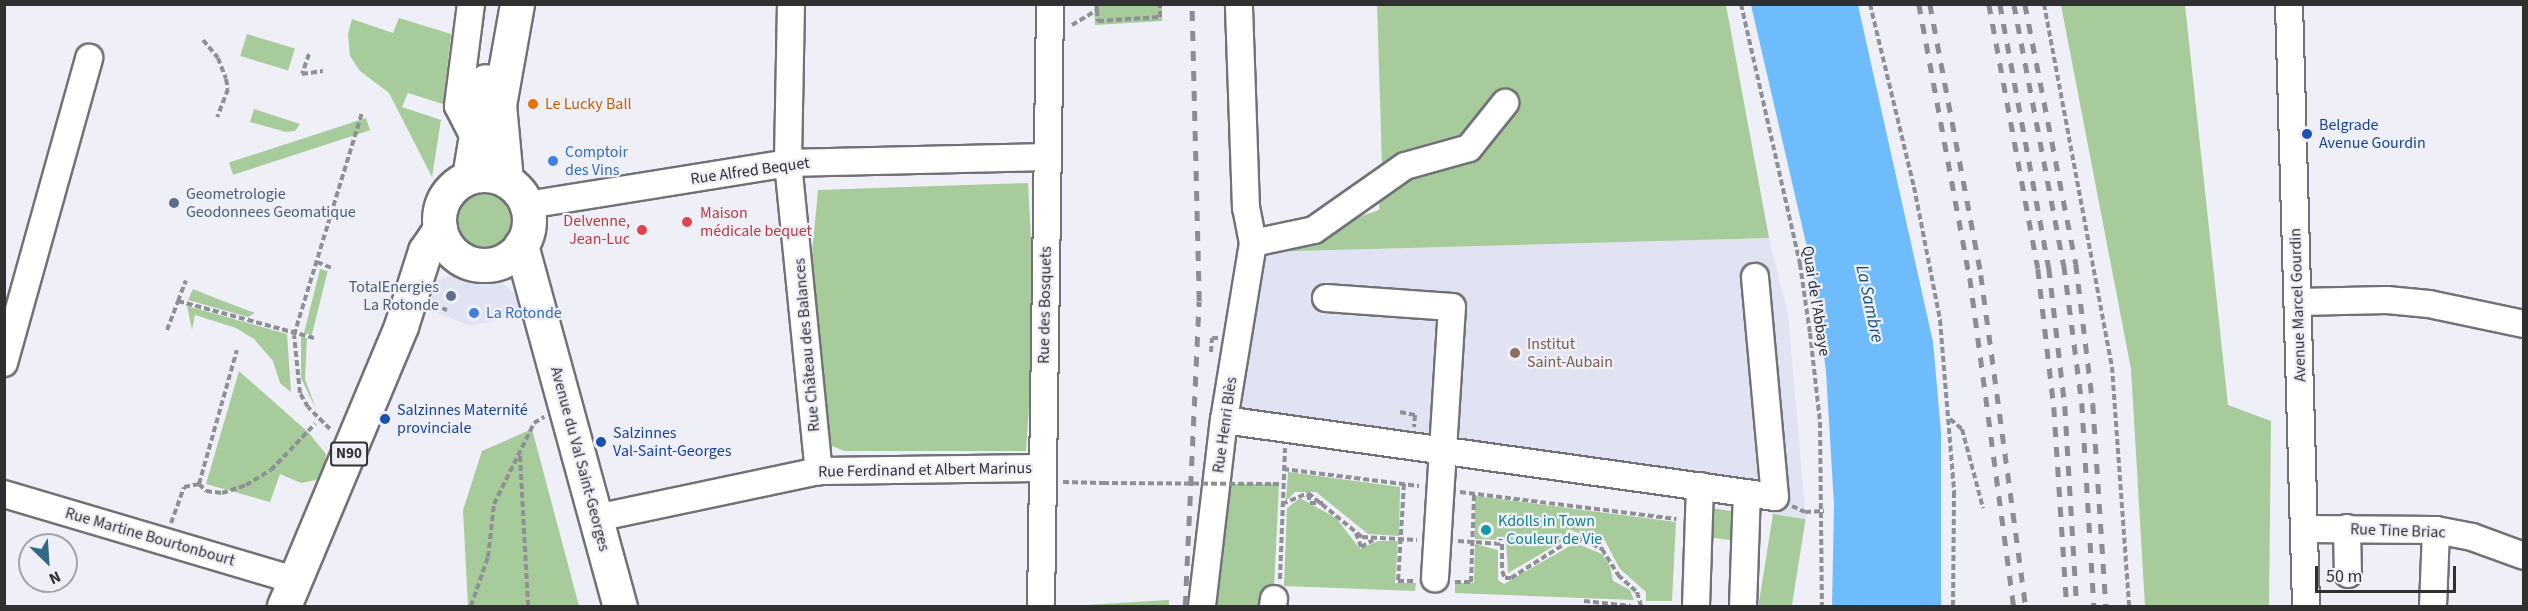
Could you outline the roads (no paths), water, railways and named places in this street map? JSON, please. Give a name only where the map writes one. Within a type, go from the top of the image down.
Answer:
[{"type":"main road","points":[[501,4],[474,137],[469,177],[488,175],[506,180],[520,192],[527,206],[527,232],[521,245]]},
{"type":"main road","points":[[506,180],[499,105],[517,4]]},
{"type":"main road","name":"N90","points":[[290,593],[401,327],[425,252],[440,229],[443,201],[458,183],[469,177]]},
{"type":"main road","points":[[440,229],[453,252],[476,262]]},
{"type":"main road","name":"N90","points":[[401,327],[438,271],[513,254],[521,245]]},
{"type":"main road","name":"Avenue du Val Saint-Georges","points":[[521,245],[620,606]]},
{"type":"main road","name":"Avenue du Val Saint-Georges","points":[[476,262],[524,292],[538,311]]},
{"type":"street","points":[[471,4],[458,106],[474,137]]},
{"type":"street","name":"Rue Château des Balances","points":[[791,4],[788,163],[819,471]]},
{"type":"street","name":"Rue des Bosquets","points":[[1041,606],[1050,4]]},
{"type":"street","points":[[1239,4],[1246,208],[1253,243],[1314,230],[1405,166],[1469,148],[1505,104]]},
{"type":"street","name":"Avenue Marcel Gourdin","points":[[2289,4],[2306,606]]},
{"type":"street","points":[[4,363],[89,58]]},
{"type":"street","name":"Rue Alfred Bequet","points":[[527,206],[788,163],[1047,157]]},
{"type":"street","name":"Rue Henri Blès","points":[[1202,606],[1224,420],[1253,243]]},
{"type":"street","points":[[1224,420],[1775,497],[1755,277]]},
{"type":"street","points":[[1326,298],[1452,307],[1437,540],[1445,580]]},
{"type":"street","points":[[2298,302],[2408,302],[2523,324]]},
{"type":"street","name":"Rue Ferdinand et Albert Marinus","points":[[596,518],[819,471],[1042,475]]},
{"type":"street","points":[[1696,606],[1700,486]]},
{"type":"street","points":[[1743,606],[1747,493]]},
{"type":"street","name":"Rue Martine Bourtonbourt","points":[[4,494],[165,541],[290,593]]},
{"type":"street","points":[[2347,528],[2348,574]]},
{"type":"street","name":"Rue Tine Briac","points":[[2304,529],[2436,530],[2472,537],[2523,556]]},
{"type":"street","points":[[2433,606],[2436,530]]},
{"type":"water","name":"La Sambre","points":[[1751,5],[1858,5],[1933,342],[1941,432],[1941,606],[1832,606],[1834,505],[1826,371],[1812,269]]},
{"type":"railway","points":[[1185,606],[1199,301],[1192,4]]},
{"type":"railway","points":[[1919,4],[1970,278],[2014,606]]},
{"type":"railway","points":[[1930,4],[1981,275],[2026,606]]},
{"type":"railway","points":[[1989,4],[2038,269],[2054,407],[2067,606]]},
{"type":"railway","points":[[2000,4],[2049,268],[2065,406],[2077,606]]},
{"type":"railway","points":[[2014,4],[2064,265],[2082,403],[2094,606]]},
{"type":"railway","points":[[2025,4],[2076,264],[2093,404],[2106,606]]},
{"type":"place","name":"Le Lucky Ball","points":[[533,104]]},
{"type":"place","name":"Belgrade Avenue Gourdin","points":[[2307,134]]},
{"type":"place","name":"Comptoir des Vins","points":[[553,161]]},
{"type":"place","name":"Geometrologie Geodonnees Geomatique","points":[[174,203]]},
{"type":"place","name":"Maison médicale bequet","points":[[687,222]]},
{"type":"place","name":"Delvenne, Jean-Luc","points":[[642,230]]},
{"type":"place","name":"TotalEnergies La Rotonde","points":[[451,296]]},
{"type":"place","name":"La Rotonde","points":[[474,313]]},
{"type":"place","name":"Institut Saint-Aubain","points":[[1515,353]]},
{"type":"place","name":"Salzinnes Maternité provinciale","points":[[385,419]]},
{"type":"place","name":"Salzinnes Val-Saint-Georges","points":[[601,442]]},
{"type":"place","name":"Kdolls in Town - Couleur de Vie","points":[[1486,530]]}]
